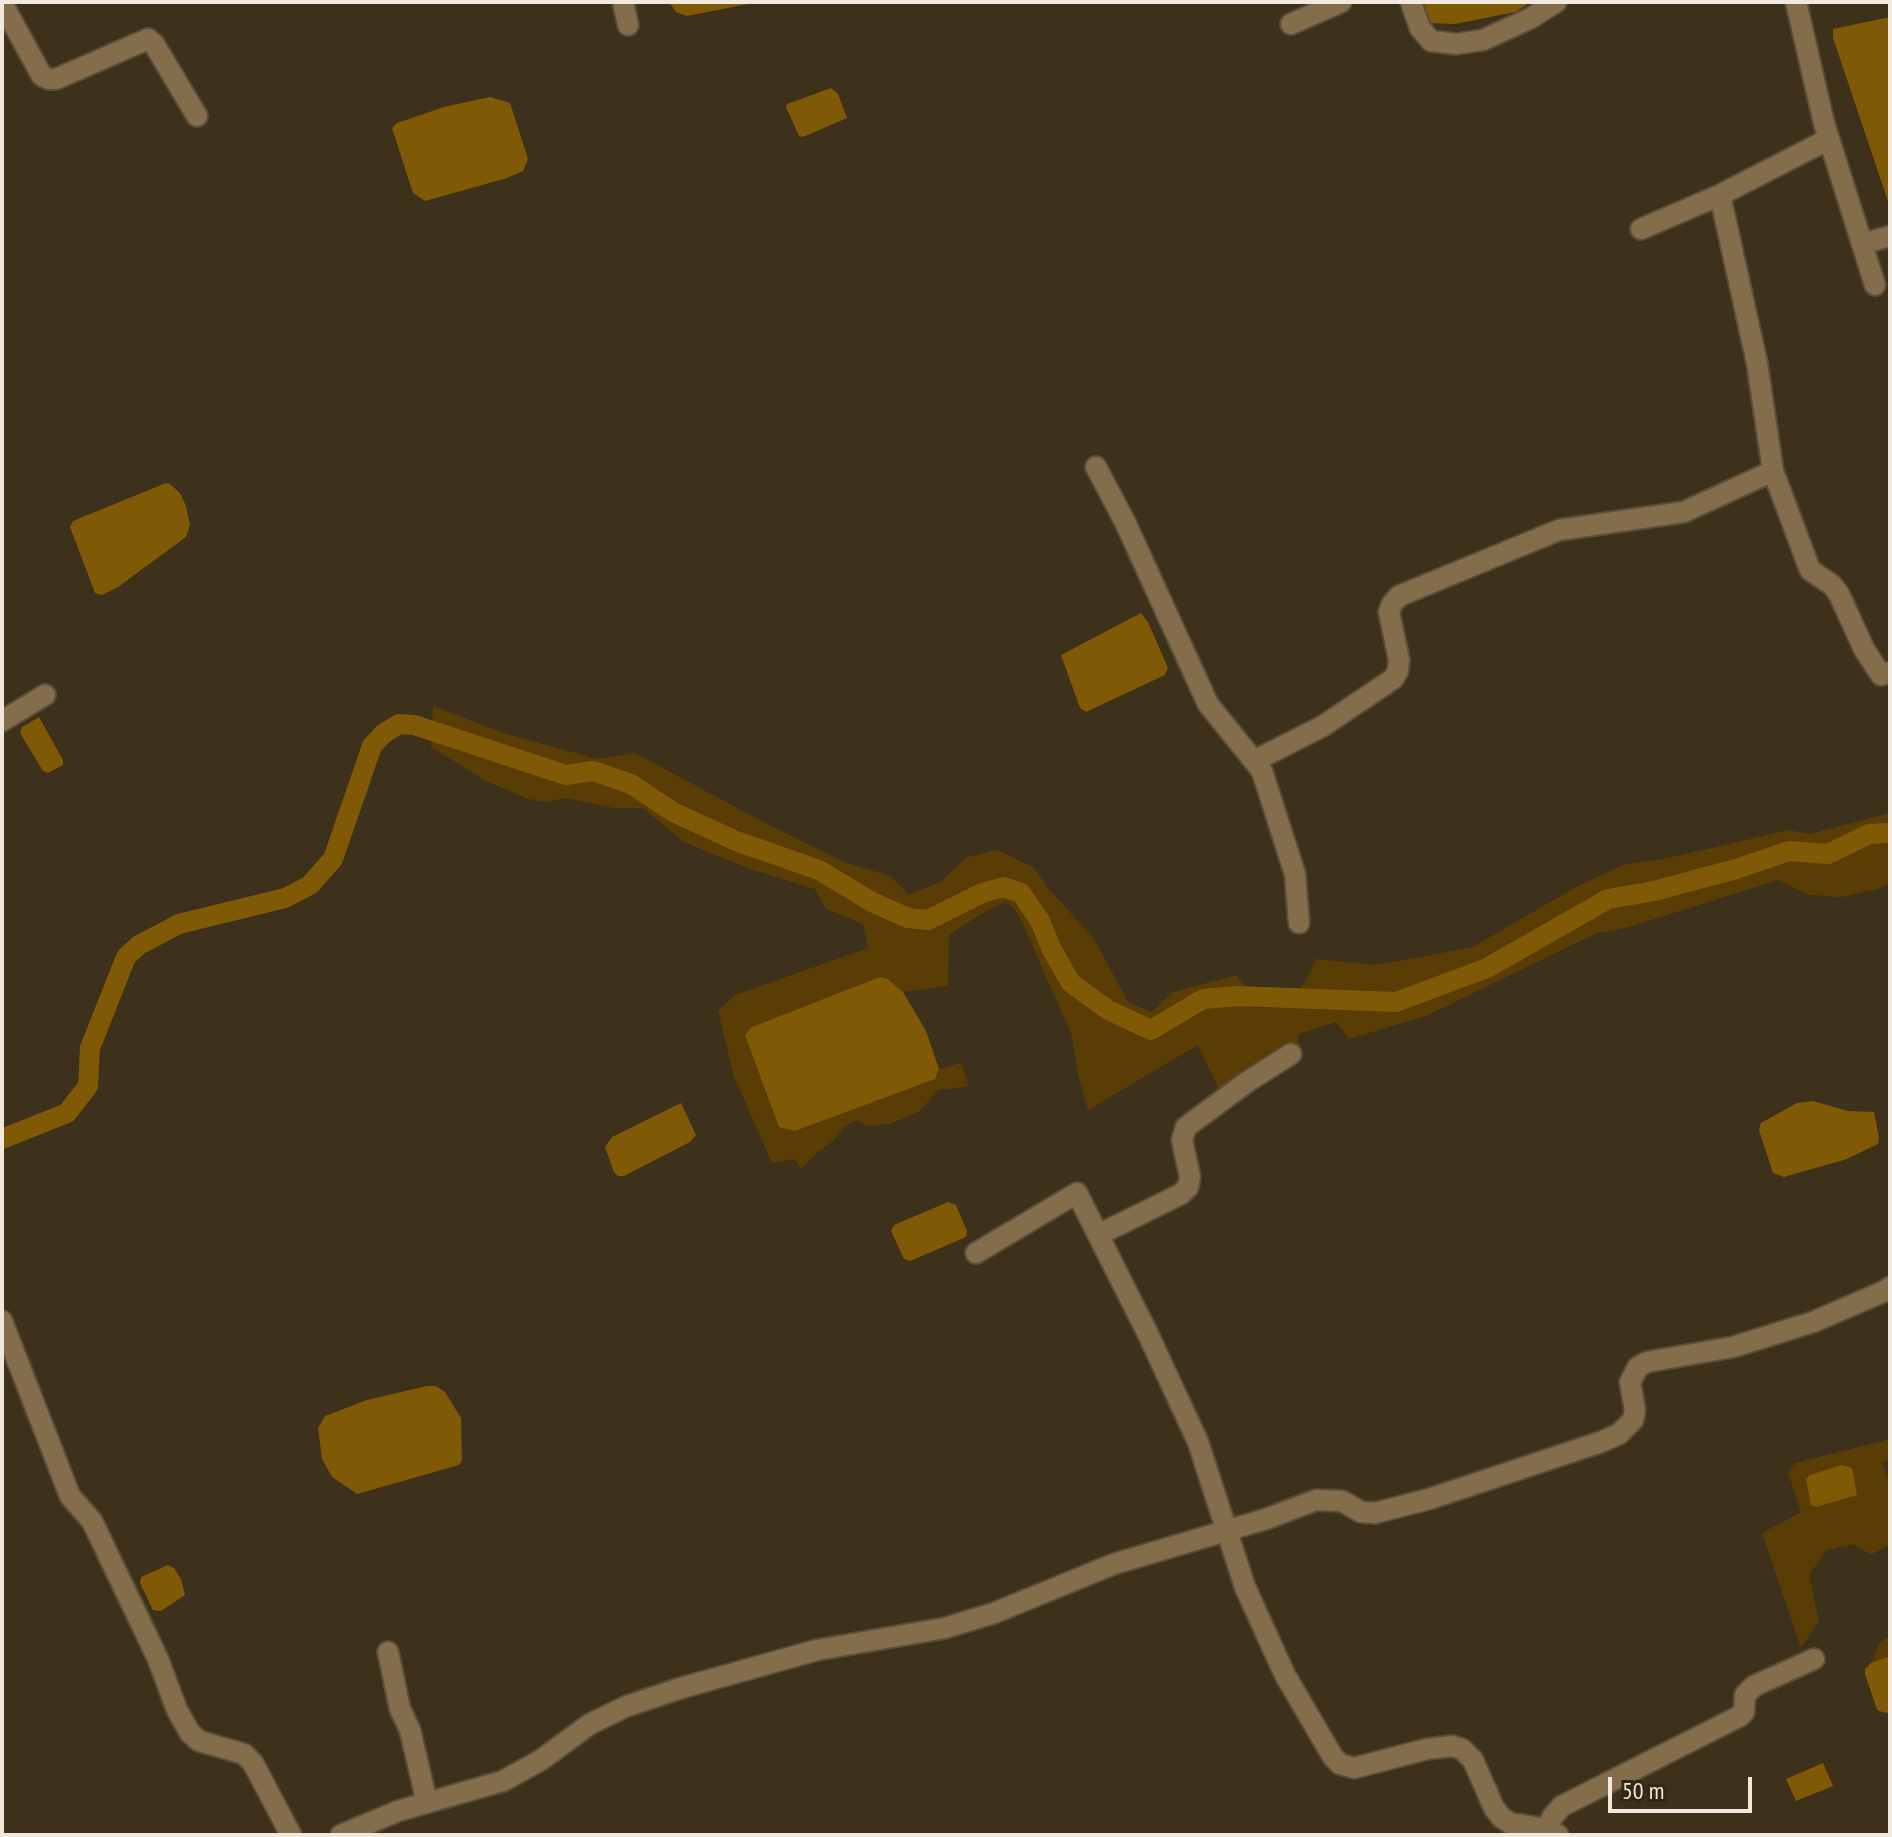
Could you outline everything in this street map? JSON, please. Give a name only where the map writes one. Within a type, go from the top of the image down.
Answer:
[{"type":"street","points":[[623,2],[628,25]]},
{"type":"street","points":[[1291,24],[1341,2]]},
{"type":"street","points":[[1411,2],[1420,28],[1431,41],[1456,44],[1483,40],[1531,18],[1556,2]]},
{"type":"street","points":[[1796,2],[1829,139],[1875,285]]},
{"type":"street","points":[[2,3],[42,76],[56,79],[148,39],[197,116]]},
{"type":"street","points":[[1641,229],[1720,195],[1829,139]]},
{"type":"street","points":[[1720,195],[1757,363],[1773,471],[1810,570],[1832,585],[1839,594],[1864,649],[1881,675],[1890,672]]},
{"type":"street","points":[[1862,244],[1890,236]]},
{"type":"street","points":[[1096,467],[1208,704],[1262,771],[1295,874],[1299,923]]},
{"type":"street","points":[[1254,761],[1323,726],[1393,679],[1399,660],[1389,612],[1399,596],[1548,534],[1586,524],[1684,512],[1773,471]]},
{"type":"street","points":[[2,721],[45,695]]},
{"type":"street","points":[[1098,1235],[1181,1194],[1188,1187],[1190,1177],[1182,1140],[1186,1127],[1291,1054]]},
{"type":"street","points":[[976,1253],[1077,1193],[1198,1442],[1245,1587],[1285,1675],[1340,1764],[1354,1768],[1427,1749],[1452,1746],[1462,1749],[1473,1760],[1494,1808],[1502,1818],[1510,1823],[1552,1832],[1553,1816],[1562,1806],[1740,1716],[1744,1712],[1745,1695],[1754,1686],[1814,1659]]},
{"type":"street","points":[[341,1835],[398,1811],[503,1781],[541,1760],[590,1724],[627,1706],[817,1650],[945,1628],[994,1613],[1114,1564],[1228,1531],[1316,1500],[1329,1498],[1342,1501],[1361,1512],[1375,1513],[1429,1499],[1601,1442],[1619,1434],[1633,1420],[1635,1410],[1630,1382],[1638,1367],[1647,1362],[1733,1347],[1813,1322],[1890,1287]]},
{"type":"street","points":[[2,1321],[70,1496],[92,1521],[158,1659],[183,1721],[199,1741],[232,1748],[253,1763],[291,1835]]},
{"type":"street","points":[[388,1652],[400,1709],[410,1730],[427,1803]]},
{"type":"shaded area","points":[[669,2],[758,2],[687,16],[676,12]]},
{"type":"shaded area","points":[[1415,2],[1531,2],[1515,12],[1455,24],[1428,23]]},
{"type":"shaded area","points":[[1890,17],[1890,207],[1833,38],[1833,29]]},
{"type":"shaded area","points":[[831,88],[838,94],[847,118],[799,136],[787,104]]},
{"type":"shaded area","points":[[490,97],[510,103],[528,159],[523,171],[425,201],[413,193],[392,128],[397,123],[444,107]]},
{"type":"shaded area","points":[[166,483],[180,493],[186,506],[190,525],[186,537],[118,587],[102,595],[95,593],[70,527],[73,521]]},
{"type":"shaded area","points":[[1141,613],[1168,668],[1165,675],[1086,712],[1080,708],[1061,655]]},
{"type":"shaded area","points":[[433,706],[503,733],[597,759],[635,753],[844,862],[890,876],[909,895],[940,882],[967,857],[998,850],[1034,868],[1094,939],[1128,1002],[1152,1012],[1173,992],[1237,975],[1261,1008],[1284,1007],[1306,981],[1316,959],[1377,965],[1473,947],[1576,887],[1623,865],[1668,858],[1789,830],[1810,834],[1890,813],[1890,883],[1842,897],[1809,895],[1778,880],[1629,927],[1597,933],[1426,1016],[1349,1039],[1336,1022],[1298,1034],[1299,1055],[1222,1096],[1198,1045],[1088,1110],[1071,1033],[1018,913],[1006,901],[949,935],[948,986],[903,992],[888,979],[795,1131],[934,1079],[939,1069],[961,1063],[969,1086],[938,1090],[919,1112],[890,1124],[867,1126],[857,1120],[845,1126],[801,1169],[794,1159],[772,1163],[734,1077],[718,1011],[735,995],[868,948],[863,924],[826,909],[815,889],[750,869],[684,842],[643,808],[614,808],[565,798],[549,802],[528,799],[486,781],[431,747]]},
{"type":"shaded area","points":[[39,717],[63,760],[63,765],[48,773],[43,771],[20,733],[22,727]]},
{"type":"shaded area","points":[[880,977],[888,979],[903,992],[926,1031],[939,1069],[935,1079],[795,1131],[779,1127],[745,1035],[752,1027]]},
{"type":"shaded area","points":[[1813,1101],[1848,1111],[1874,1112],[1878,1144],[1847,1159],[1784,1177],[1773,1173],[1759,1130],[1761,1123],[1797,1103]]},
{"type":"shaded area","points":[[681,1103],[696,1135],[690,1142],[624,1176],[618,1176],[605,1147],[612,1137]]},
{"type":"shaded area","points":[[948,1202],[956,1205],[967,1231],[966,1237],[910,1261],[904,1259],[891,1231],[894,1225]]},
{"type":"shaded area","points":[[436,1386],[445,1392],[461,1418],[462,1460],[459,1465],[357,1494],[332,1477],[322,1459],[318,1428],[325,1416],[367,1400]]},
{"type":"shaded area","points":[[1890,1439],[1890,1460],[1882,1463],[1890,1486],[1890,1544],[1871,1555],[1854,1544],[1827,1550],[1809,1575],[1819,1621],[1801,1648],[1762,1533],[1801,1512],[1788,1472],[1795,1463]]},
{"type":"shaded area","points":[[1842,1465],[1852,1468],[1857,1495],[1816,1507],[1811,1505],[1806,1479]]},
{"type":"shaded area","points":[[168,1565],[181,1579],[185,1595],[161,1611],[153,1610],[140,1583],[141,1577]]},
{"type":"shaded area","points":[[1890,1635],[1890,1656],[1871,1663],[1880,1643]]},
{"type":"shaded area","points":[[1890,1656],[1890,1712],[1885,1713],[1877,1710],[1865,1669],[1871,1663]]},
{"type":"shaded area","points":[[1823,1763],[1833,1786],[1796,1801],[1786,1779]]},
{"type":"waterway","points":[[2,1139],[67,1113],[88,1086],[90,1048],[126,957],[139,945],[179,924],[285,898],[310,885],[333,859],[372,746],[399,724],[414,725],[566,775],[593,771],[631,784],[673,812],[736,841],[819,870],[872,902],[908,918],[928,920],[982,893],[1003,887],[1021,893],[1040,921],[1071,983],[1108,1010],[1151,1030],[1203,999],[1237,996],[1396,1002],[1487,968],[1608,899],[1654,891],[1789,851],[1828,854],[1869,834],[1890,833]]}]
